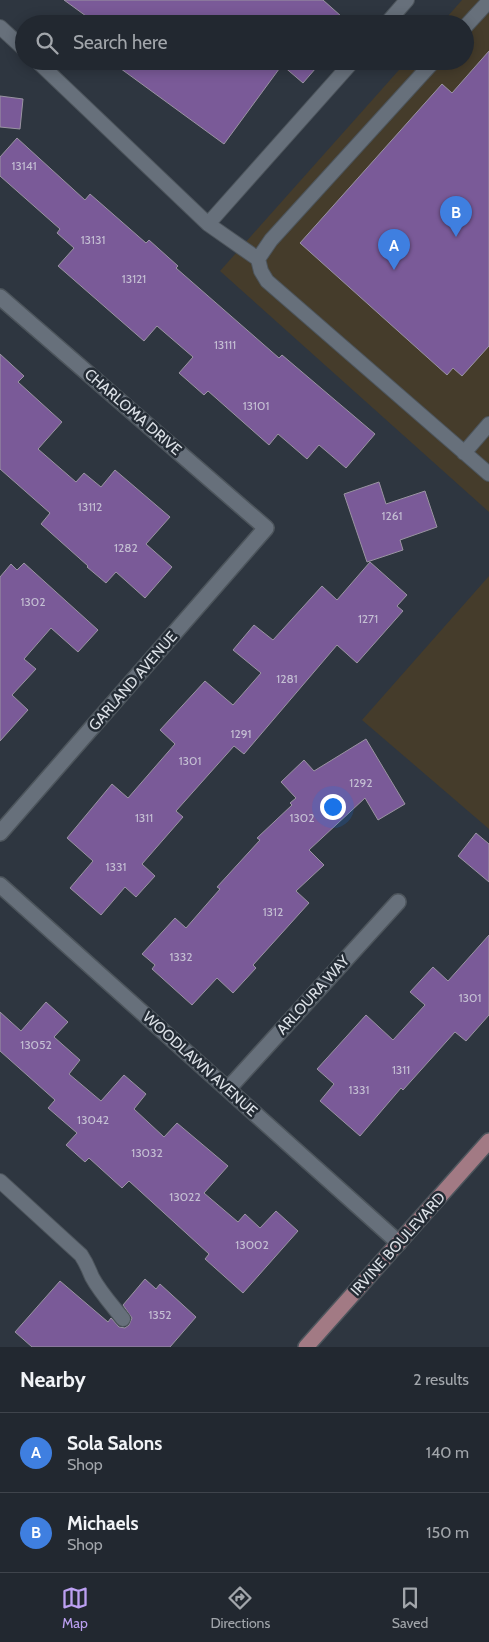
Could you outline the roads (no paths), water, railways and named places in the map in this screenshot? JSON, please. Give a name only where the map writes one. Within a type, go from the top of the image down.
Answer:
[{"type":"main road","name":"IRVINE BOULEVARD","points":[[306,1347],[489,1141]]},
{"type":"street","name":"CHARLOMA DRIVE","points":[[0,297],[266,528]]},
{"type":"street","name":"GARLAND AVENUE","points":[[0,834],[266,528]]},
{"type":"street","name":"WOODLAWN AVENUE","points":[[0,885],[399,1242]]},
{"type":"street","name":"ARLOURA WAY","points":[[228,1089],[398,902]]},
{"type":"lane","points":[[394,15],[408,0]]},
{"type":"lane","points":[[474,17],[489,1]]},
{"type":"lane","points":[[0,27],[15,41]]},
{"type":"lane","points":[[45,70],[208,224],[258,259],[261,271],[267,281],[489,474]]},
{"type":"lane","points":[[208,224],[345,70]]},
{"type":"lane","points":[[258,259],[271,240],[426,70]]},
{"type":"lane","points":[[464,452],[489,424]]},
{"type":"lane","points":[[0,1181],[81,1255],[102,1294],[123,1319]]},
{"type":"place","name":"Michaels","points":[[456,237]]},
{"type":"place","name":"Sola Salons","points":[[394,270]]}]
